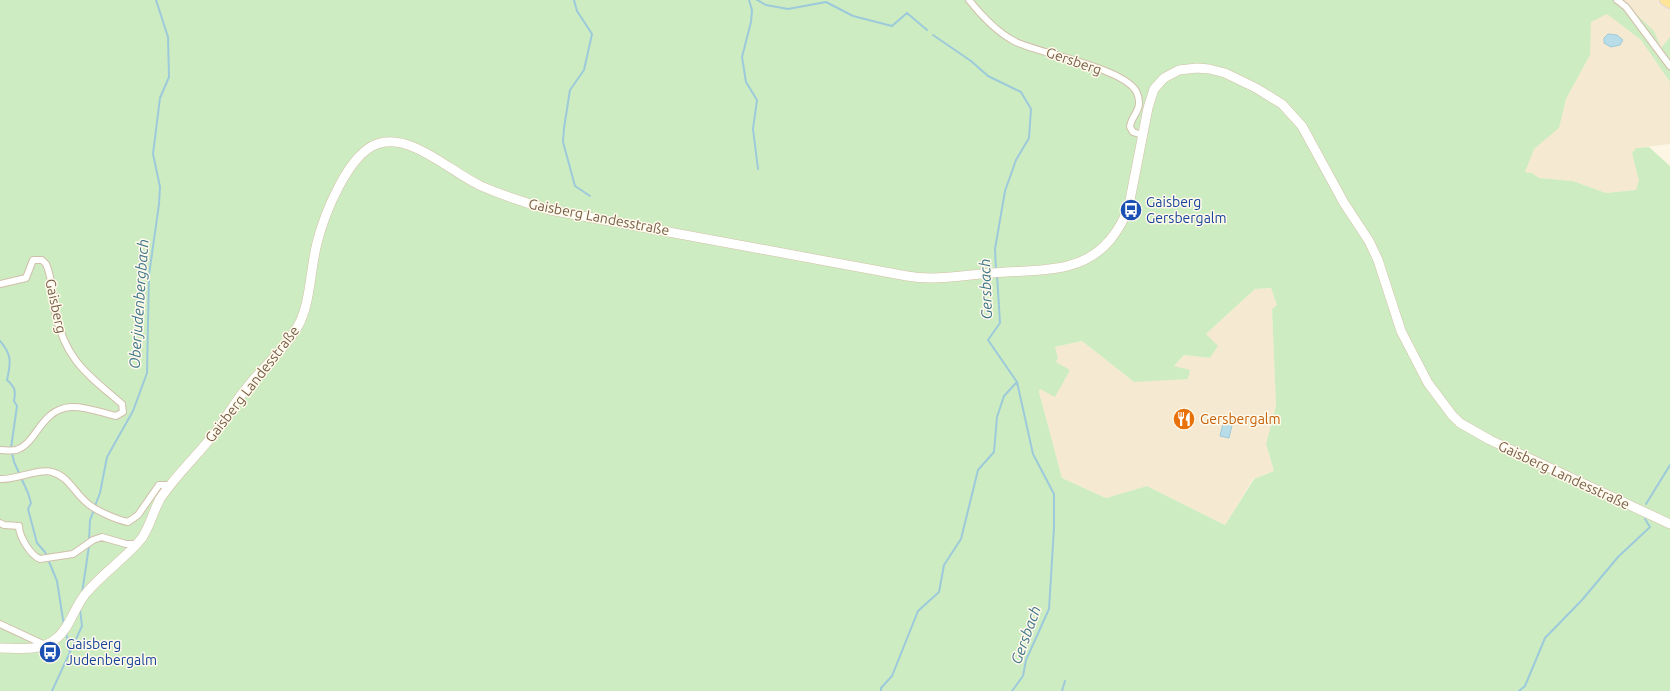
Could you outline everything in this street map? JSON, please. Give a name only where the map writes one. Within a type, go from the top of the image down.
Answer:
[{"type":"main road","points":[[1665,0],[1670,3]]},
{"type":"main road","name":"Gaisberg Landesstraße","points":[[47,644],[62,632],[89,589],[136,544],[148,528],[160,500],[171,485],[214,434],[248,385],[282,349],[292,335],[299,323],[303,311],[321,230],[340,186],[353,164],[368,149],[378,144],[397,143],[412,147],[447,165],[479,185],[516,200],[550,210],[921,278],[941,278],[992,272],[1053,270],[1073,266],[1091,257],[1106,245],[1120,227],[1128,210],[1150,98],[1156,86],[1175,72],[1186,68],[1214,70],[1230,76],[1279,101],[1297,119],[1344,203],[1373,250],[1380,265],[1396,319],[1420,369],[1437,397],[1460,423],[1496,442],[1670,524]]},
{"type":"main road","points":[[0,648],[28,649],[47,644]]},
{"type":"street","name":"Gersberg","points":[[969,0],[990,23],[1015,42],[1090,66],[1129,82],[1136,90],[1139,100],[1138,109],[1130,127],[1133,132],[1142,135]]},
{"type":"street","points":[[1617,0],[1626,7],[1670,66]]},
{"type":"street","name":"Gaisberg","points":[[0,284],[26,278],[33,260],[42,260],[46,264],[57,319],[64,344],[80,368],[122,404],[123,412],[116,416],[81,408],[62,409],[46,419],[28,441],[21,447],[15,450],[0,450]]},
{"type":"street","points":[[0,479],[31,475],[43,471],[51,472],[64,478],[90,505],[122,521],[128,522],[138,515],[159,485],[171,485]]},
{"type":"street","points":[[0,523],[4,525],[20,526],[21,536],[35,556],[40,559],[73,554],[93,540],[102,537],[126,544],[136,544]]},
{"type":"street","points":[[0,624],[47,644]]},
{"type":"shaded area","points":[[1621,0],[1670,0],[1670,37],[1661,48]]},
{"type":"shaded area","points":[[1607,13],[1641,40],[1670,82],[1670,144],[1636,148],[1632,153],[1640,181],[1636,190],[1606,193],[1573,181],[1539,178],[1532,173],[1524,172],[1534,149],[1559,127],[1566,99],[1590,55],[1590,22]]},
{"type":"shaded area","name":"Gersbergalm","points":[[1271,288],[1277,305],[1272,309],[1276,406],[1266,444],[1274,471],[1253,479],[1225,525],[1147,486],[1106,498],[1062,478],[1039,392],[1058,358],[1055,347],[1082,341],[1134,382],[1174,366],[1184,355],[1210,358],[1206,334],[1255,289]]},
{"type":"green space","points":[[0,0],[1621,0],[1654,31],[1661,48],[1670,37],[1670,82],[1641,40],[1607,14],[1591,22],[1590,55],[1566,99],[1559,128],[1534,149],[1525,172],[1532,173],[1539,178],[1573,181],[1606,193],[1636,190],[1639,181],[1632,153],[1636,148],[1649,147],[1670,166],[1670,691],[0,691]],"holes":[[[1271,288],[1277,305],[1272,309],[1276,406],[1266,444],[1274,471],[1254,479],[1225,525],[1147,486],[1106,498],[1062,478],[1039,392],[1040,389],[1055,397],[1070,370],[1056,362],[1058,358],[1055,347],[1082,341],[1134,382],[1188,379],[1190,370],[1174,366],[1184,355],[1210,358],[1218,346],[1206,334],[1255,289]]]},
{"type":"water","points":[[1608,34],[1617,35],[1623,40],[1620,45],[1611,47],[1604,43],[1604,38]]},
{"type":"water","points":[[1224,419],[1233,421],[1229,438],[1220,436]]},
{"type":"waterway","name":"Oberjudenbergbach","points":[[95,506],[100,493],[107,457],[133,411],[147,373],[149,275],[160,187],[153,154],[160,98],[169,77],[168,37],[156,0]]},
{"type":"waterway","points":[[574,0],[577,11],[592,34],[584,70],[570,90],[563,142],[575,186],[590,196]]},
{"type":"waterway","points":[[749,0],[752,10],[751,22],[742,57],[746,82],[757,100],[753,129],[758,169]]},
{"type":"waterway","name":"Gersbach","points":[[757,0],[766,5],[788,9],[826,2],[853,16],[892,26],[907,13],[927,30]]},
{"type":"waterway","name":"Gersbach","points":[[933,35],[971,61],[988,76],[1021,92],[1031,109],[1029,138],[1016,160],[1005,191],[995,249],[996,270]]},
{"type":"waterway","name":"Gersbach","points":[[997,275],[1000,323],[988,340],[1017,382],[1033,454],[1054,494],[1054,528],[1049,609],[1026,660],[1023,676],[1012,691]]},
{"type":"waterway","points":[[0,341],[9,355],[10,363],[7,380],[14,389],[14,401],[17,406],[11,448],[14,462],[31,503],[28,509],[37,543],[45,552],[57,581],[64,626]]},
{"type":"waterway","points":[[881,691],[881,688],[892,676],[918,611],[939,592],[944,565],[961,539],[978,470],[994,452],[997,417],[1004,396],[1016,383]]},
{"type":"waterway","points":[[1646,504],[1670,465]]},
{"type":"waterway","name":"Oberjudenbergbach","points":[[89,541],[90,520],[94,510]]},
{"type":"waterway","points":[[1519,691],[1525,686],[1545,638],[1582,600],[1618,557],[1650,527],[1645,519]]},
{"type":"waterway","name":"Oberjudenbergbach","points":[[82,593],[89,546]]},
{"type":"waterway","name":"Oberjudenbergbach","points":[[52,691],[82,626],[80,609]]},
{"type":"waterway","points":[[66,632],[70,653]]},
{"type":"waterway","points":[[1062,691],[1065,681]]},
{"type":"place","name":"Gaisberg Gersbergalm","points":[[1131,210]]},
{"type":"place","name":"Gersbergalm","points":[[1184,419]]},
{"type":"place","name":"Gaisberg Judenbergalm","points":[[50,652]]}]
